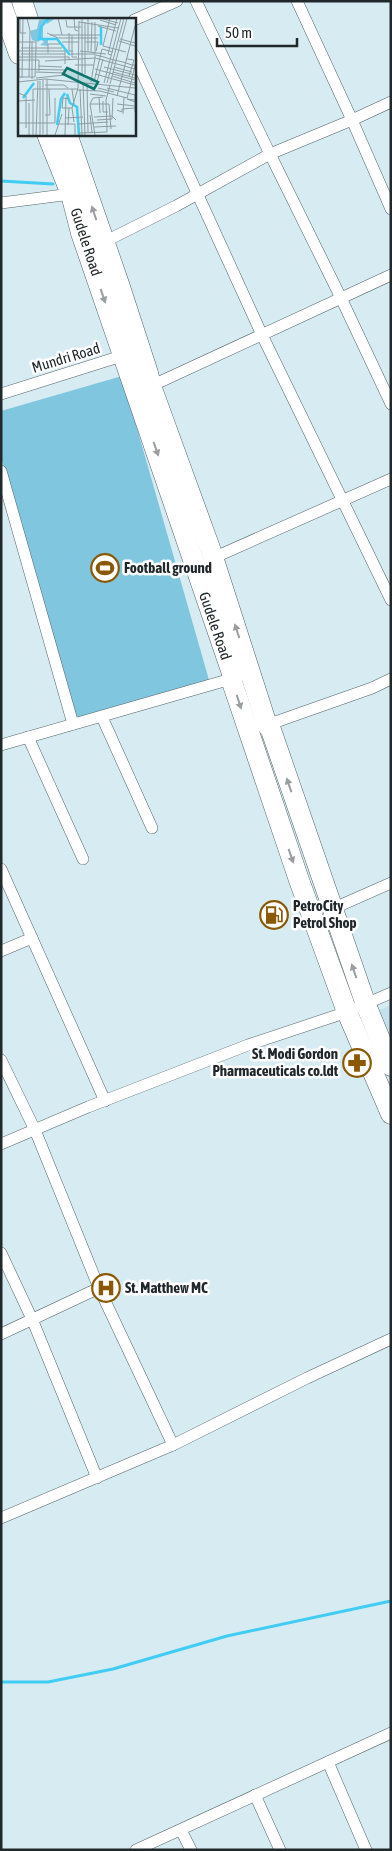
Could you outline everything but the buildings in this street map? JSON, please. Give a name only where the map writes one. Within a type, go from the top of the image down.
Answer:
[{"type":"highway","points":[[12,23],[22,1]]},
{"type":"highway","points":[[1,3],[12,23],[18,50]]},
{"type":"highway","name":"Gudele Road","points":[[48,135],[71,194],[81,233],[131,353],[148,373],[332,908],[366,1004],[391,1066]]},
{"type":"highway","name":"Gudele Road","points":[[67,135],[104,242],[131,353],[233,676],[231,679],[299,880],[347,1012],[391,1114]]},
{"type":"street","points":[[135,20],[176,1]]},
{"type":"street","points":[[196,1],[391,404]]},
{"type":"street","points":[[297,1],[391,209]]},
{"type":"street","points":[[135,57],[262,335],[341,501],[391,600]]},
{"type":"street","points":[[104,242],[198,194],[270,154],[391,102]]},
{"type":"street","points":[[1,203],[71,194]]},
{"type":"street","points":[[151,386],[391,275]]},
{"type":"street","name":"Mundri Road","points":[[1,394],[131,353]]},
{"type":"street","points":[[1,471],[74,724]]},
{"type":"street","points":[[213,558],[391,478]]},
{"type":"street","points":[[1,746],[231,679]]},
{"type":"street","points":[[268,725],[372,688],[391,679]]},
{"type":"street","points":[[102,717],[152,828]]},
{"type":"street","points":[[28,737],[83,859]]},
{"type":"street","points":[[1,870],[105,1101]]},
{"type":"street","points":[[332,908],[391,883]]},
{"type":"street","points":[[1,951],[32,938]]},
{"type":"street","points":[[1,1144],[248,1045],[347,1012],[391,993]]},
{"type":"street","points":[[1,1060],[34,1130],[99,1288],[173,1445]]},
{"type":"street","points":[[1,1253],[32,1319],[97,1478]]},
{"type":"street","points":[[1,1334],[99,1288]]},
{"type":"street","points":[[1,1518],[173,1445],[307,1378],[391,1339]]},
{"type":"street","points":[[136,1850],[391,1733]]},
{"type":"street","points":[[328,1762],[366,1850]]},
{"type":"street","points":[[255,1796],[280,1850]]},
{"type":"street","points":[[182,1830],[191,1850]]},
{"type":"shaded area","name":"Football ground","points":[[122,376],[209,680],[75,718],[1,457],[1,411]]},
{"type":"shaded area","points":[[391,1005],[391,1038],[377,1011]]},
{"type":"waterway","points":[[1,181],[53,184]]},
{"type":"waterway","points":[[1,1682],[48,1682],[113,1669],[227,1636],[391,1601]]},
{"type":"place","name":"Football ground","points":[[105,568]]},
{"type":"place","name":"PetroCity Petrol Shop","points":[[274,915]]},
{"type":"place","name":"St. Modi Gordon Pharmaceuticals co.ldt","points":[[357,1063]]},
{"type":"place","name":"St. Matthew MC","points":[[106,1288]]}]
